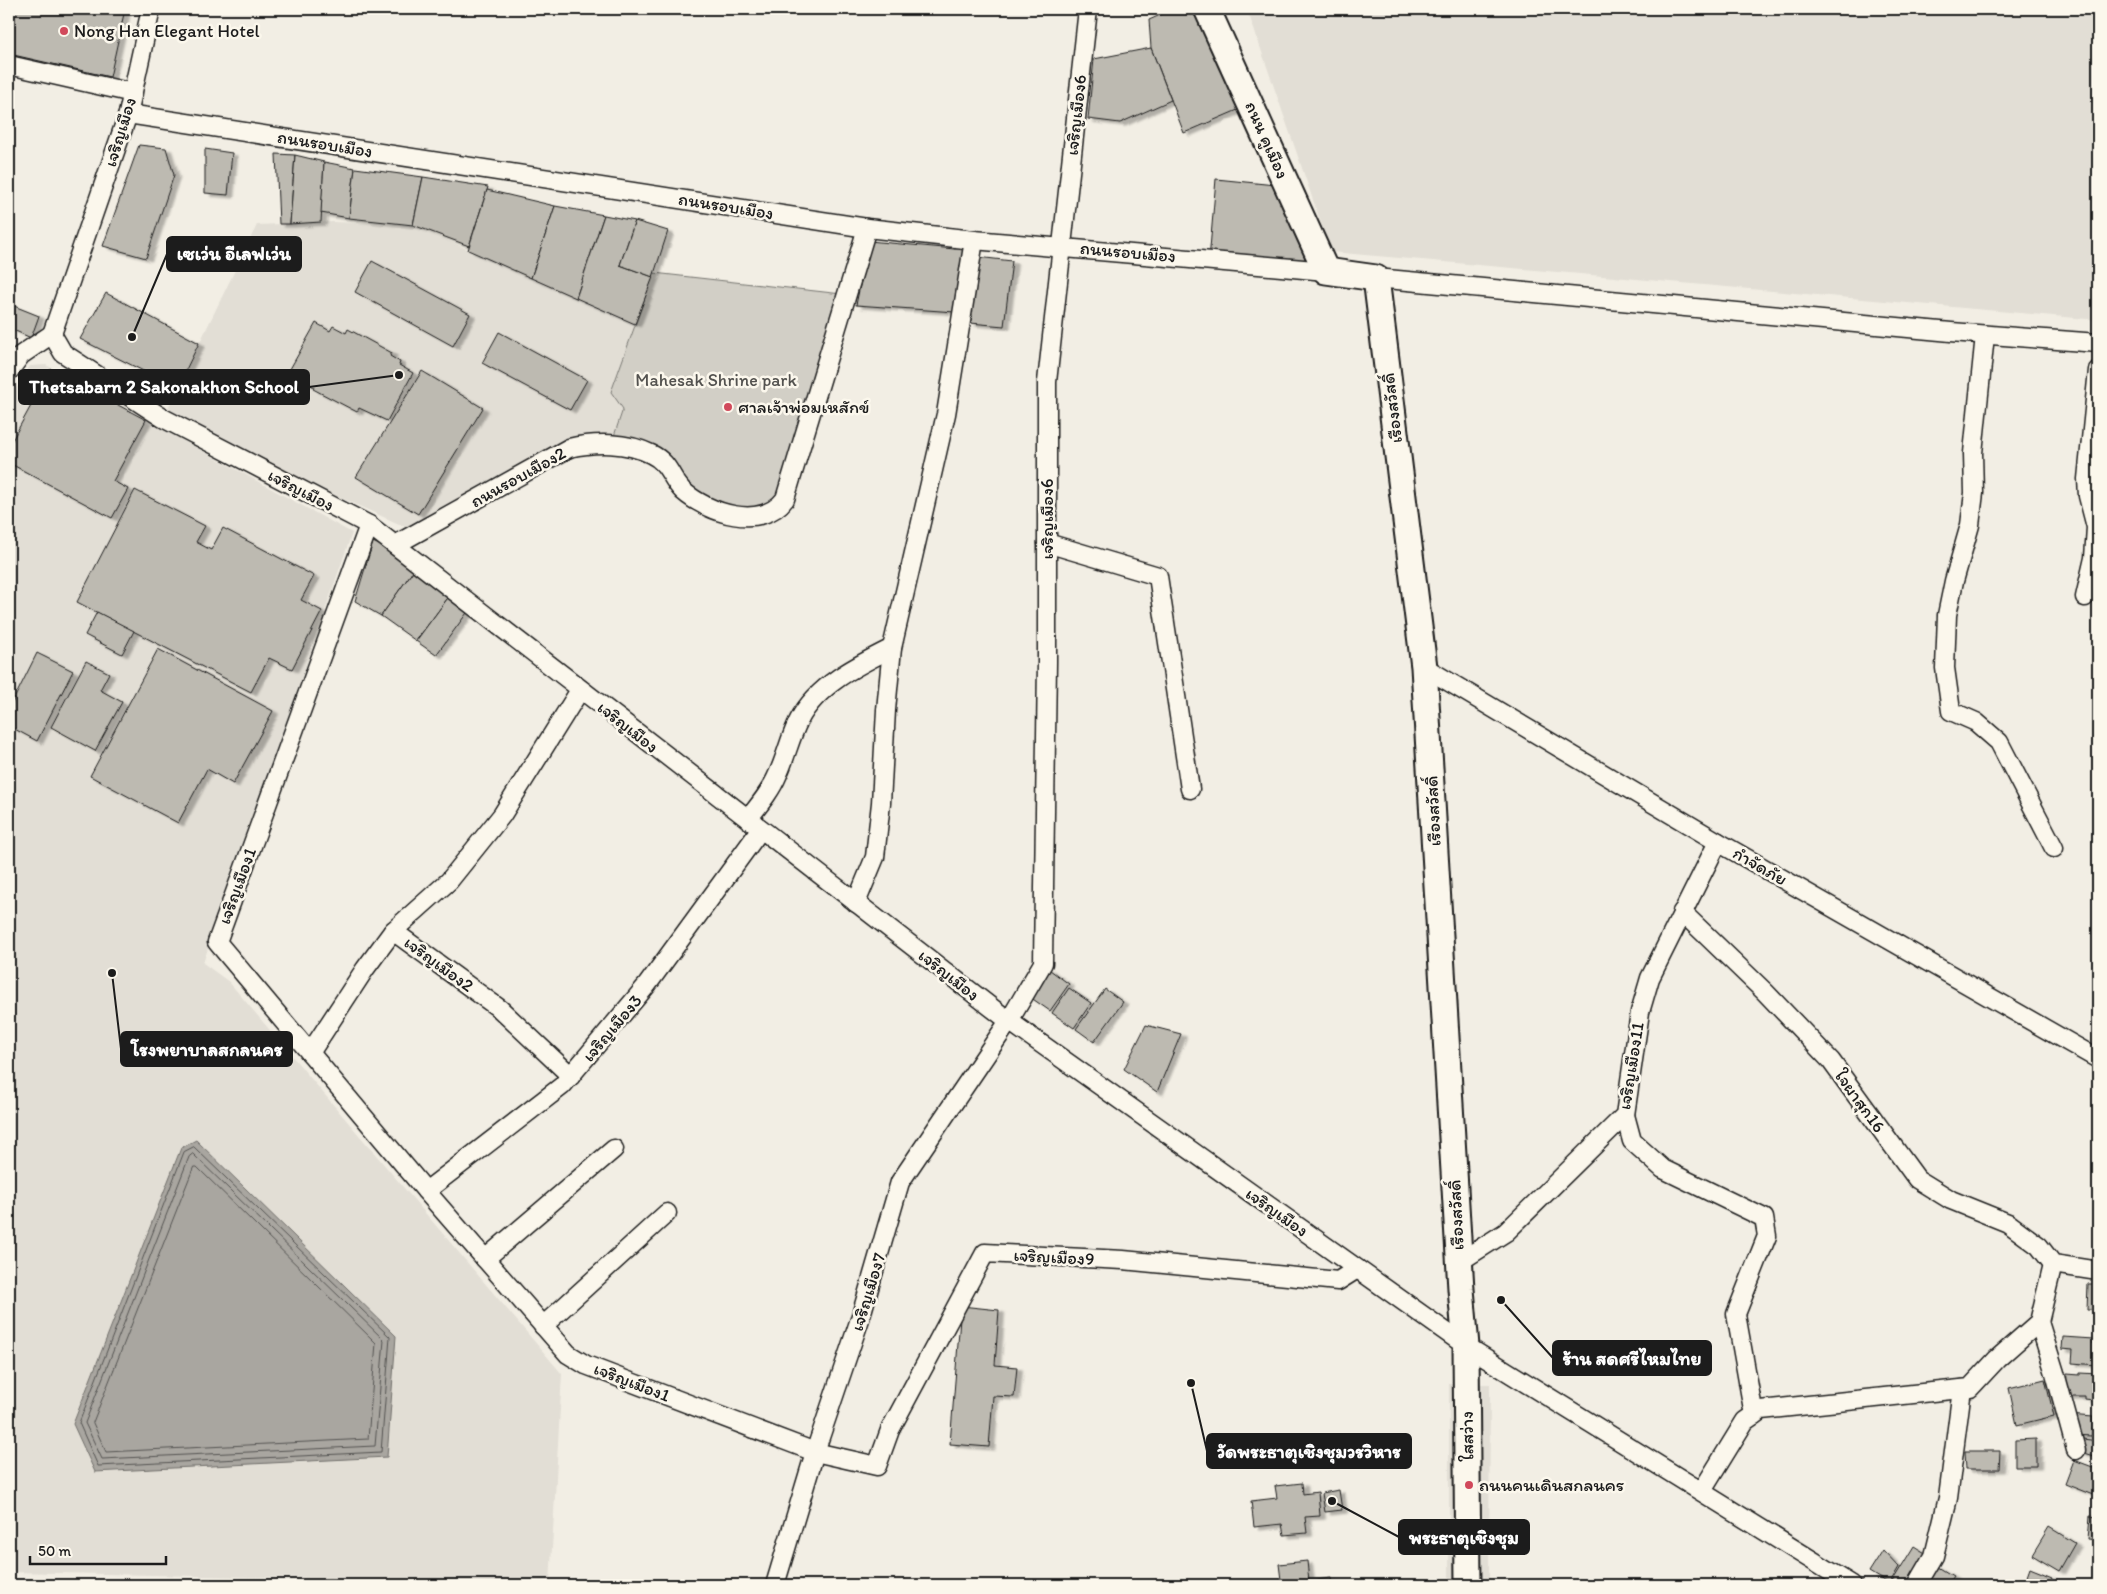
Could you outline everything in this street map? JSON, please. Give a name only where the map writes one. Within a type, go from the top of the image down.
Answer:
[{"type":"street","name":"เจริญเมือง","points":[[151,9],[128,114],[52,334],[63,353],[163,418],[369,525],[1008,1021],[1466,1346],[1852,1585]]},
{"type":"street","name":"เจริญเมือง6","points":[[1008,1021],[1043,963],[1047,382],[1088,9]]},
{"type":"street","name":"ถนน คูเมือง","points":[[1207,9],[1326,271]]},
{"type":"street","points":[[9,65],[133,93]]},
{"type":"street","name":"ถนนรอบเมือง","points":[[128,114],[867,228],[974,240],[1062,246],[1326,271]]},
{"type":"street","name":"ถนนรอบเมือง2","points":[[395,545],[569,448],[583,445],[617,445],[651,454],[664,462],[682,489],[694,499],[720,513],[733,516],[747,516],[779,507],[785,499],[867,228]]},
{"type":"street","points":[[856,903],[875,857],[881,803],[886,710],[892,648],[946,414],[974,240]]},
{"type":"street","points":[[1326,271],[1376,278],[1985,335],[2098,343]]},
{"type":"street","name":"เรืองสวัสดิ์","points":[[1376,278],[1424,667],[1459,1262],[1466,1346]]},
{"type":"street","points":[[9,372],[21,355],[52,334]]},
{"type":"street","points":[[1985,335],[1973,453],[1974,493],[1970,525],[1954,581],[1947,615],[1946,676],[1951,711],[1976,722],[1999,742],[2054,848]]},
{"type":"street","points":[[2085,597],[2096,540],[2096,527],[2088,496],[2087,479],[2098,370]]},
{"type":"street","name":"เจริญเมือง1","points":[[369,525],[217,942],[426,1191],[568,1354],[586,1365],[815,1452],[877,1466]]},
{"type":"street","points":[[1047,543],[1158,576],[1190,789]]},
{"type":"street","name":"เจริญเมือง3","points":[[426,1191],[562,1086],[571,1076],[647,985],[755,824],[798,720],[808,706],[821,692],[844,674],[892,648]]},
{"type":"street","name":"กำจัดภัย","points":[[1424,667],[1718,842],[2098,1059]]},
{"type":"street","points":[[393,931],[449,881],[502,815],[580,690]]},
{"type":"street","name":"เจริญเมือง11","points":[[1459,1262],[1506,1232],[1625,1115],[1640,1012],[1650,978],[1718,842]]},
{"type":"street","name":"ใจผาสุก16","points":[[1682,912],[1765,992],[1831,1061],[1917,1179],[1950,1200],[2008,1223],[2039,1246],[2052,1264]]},
{"type":"street","name":"เจริญเมือง2","points":[[310,1053],[365,969],[393,931],[500,1009],[571,1076]]},
{"type":"street","name":"เจริญเมือง7","points":[[775,1585],[815,1452],[860,1319],[900,1182],[1008,1021]]},
{"type":"street","points":[[1625,1115],[1632,1141],[1663,1169],[1764,1218],[1767,1236],[1736,1314],[1754,1415]]},
{"type":"street","points":[[485,1259],[614,1149]]},
{"type":"street","points":[[543,1326],[667,1213]]},
{"type":"street","name":"เจริญเมือง9","points":[[877,1466],[890,1430],[985,1253],[1123,1260],[1338,1281],[1356,1269]]},
{"type":"street","points":[[2076,1450],[2039,1322],[2052,1264],[2098,1271]]},
{"type":"street","points":[[1702,1491],[1745,1421],[1761,1410],[1970,1388],[1998,1359],[2039,1322]]},
{"type":"street","name":"ใสสว่าง","points":[[1466,1346],[1468,1585]]},
{"type":"street","points":[[1917,1585],[1934,1556],[1948,1498],[1962,1389]]},
{"type":"shaded area","points":[[1247,9],[2098,9],[2098,320],[1331,252]]},
{"type":"shaded area","points":[[333,222],[413,225],[635,324],[611,392],[623,408],[612,442],[566,443],[408,528],[163,418],[257,225]]},
{"type":"shaded area","points":[[46,365],[352,533],[203,963],[229,982],[562,1374],[550,1583],[9,1572],[9,400],[30,366]]},
{"type":"shaded area","name":"ถนนคนเดินสกลนคร","points":[[1449,1384],[1490,1384],[1489,1585],[1449,1585]]},
{"type":"green space","name":"Mahesak Shrine park","points":[[654,273],[842,294],[776,510],[733,516],[695,499],[664,462],[612,442],[623,409],[611,392]]},
{"type":"water","points":[[196,1140],[396,1336],[387,1457],[95,1472],[73,1424],[181,1148]]},
{"type":"building","name":"Nong Han Elegant Hotel","points":[[9,9],[125,9],[110,77],[9,54]]},
{"type":"building","points":[[1174,9],[1193,9],[1240,109],[1184,133],[1151,48],[1149,20]]},
{"type":"building","points":[[1151,48],[1171,100],[1120,123],[1088,119],[1094,59]]},
{"type":"building","points":[[139,145],[166,148],[174,175],[146,258],[103,246]]},
{"type":"building","points":[[205,149],[232,153],[228,195],[205,193]]},
{"type":"building","points":[[276,154],[295,155],[290,224],[279,224]]},
{"type":"building","points":[[295,155],[324,162],[321,222],[290,224]]},
{"type":"building","points":[[324,162],[355,168],[349,218],[321,213]]},
{"type":"building","points":[[355,168],[423,177],[413,225],[349,218]]},
{"type":"building","points":[[423,177],[488,187],[469,246],[413,225]]},
{"type":"building","points":[[1216,179],[1285,186],[1326,271],[1209,260]]},
{"type":"building","points":[[487,190],[555,206],[531,278],[468,250]]},
{"type":"building","points":[[555,206],[604,215],[576,298],[531,278]]},
{"type":"building","points":[[604,215],[635,221],[620,265],[653,277],[635,324],[576,298]]},
{"type":"building","points":[[635,221],[668,231],[653,277],[620,265]]},
{"type":"building","points":[[869,241],[965,250],[955,312],[856,305]]},
{"type":"building","points":[[977,257],[1012,261],[1004,326],[970,323]]},
{"type":"building","points":[[372,261],[470,314],[453,346],[355,292]]},
{"type":"building","points":[[106,293],[199,343],[177,388],[80,339]]},
{"type":"building","points":[[9,304],[39,316],[31,338],[9,328]]},
{"type":"building","points":[[316,323],[330,331],[333,326],[346,333],[348,329],[392,353],[390,356],[400,362],[399,365],[413,373],[387,421],[359,408],[357,412],[313,389],[314,387],[300,379],[302,375],[290,369]]},
{"type":"building","points":[[499,332],[587,380],[570,410],[482,363]]},
{"type":"building","points":[[51,369],[146,420],[113,481],[128,489],[112,518],[9,463],[9,446]]},
{"type":"building","points":[[422,371],[483,408],[418,514],[356,477]]},
{"type":"building","points":[[135,490],[205,526],[196,542],[211,550],[223,528],[314,576],[301,600],[322,611],[292,669],[269,658],[251,692],[77,602]]},
{"type":"building","points":[[373,542],[418,564],[381,616],[355,601]]},
{"type":"building","points":[[418,564],[453,591],[416,641],[381,616]]},
{"type":"building","points":[[453,591],[472,606],[436,655],[416,641]]},
{"type":"building","points":[[97,612],[134,631],[122,654],[85,635]]},
{"type":"building","points":[[158,649],[273,711],[233,784],[207,769],[178,823],[90,776]]},
{"type":"building","points":[[37,653],[73,671],[37,741],[9,726],[9,709]]},
{"type":"building","points":[[86,661],[109,673],[100,690],[122,702],[95,751],[51,727]]},
{"type":"building","points":[[1046,967],[1069,984],[1050,1011],[1027,995]]},
{"type":"building","points":[[1069,988],[1091,1003],[1074,1028],[1052,1013]]},
{"type":"building","points":[[1105,989],[1123,1002],[1094,1042],[1076,1029]]},
{"type":"building","points":[[1146,1025],[1181,1034],[1157,1092],[1124,1069]]},
{"type":"building","points":[[2088,1284],[2098,1284],[2098,1319],[2093,1319],[2093,1309],[2087,1309]]},
{"type":"building","points":[[961,1306],[999,1310],[995,1365],[1017,1367],[1014,1397],[993,1396],[989,1447],[950,1444]]},
{"type":"building","points":[[2063,1337],[2093,1339],[2093,1344],[2098,1344],[2098,1365],[2072,1363],[2073,1350],[2062,1349]]},
{"type":"building","points":[[2080,1373],[2098,1374],[2098,1398],[2093,1397],[2093,1401],[2085,1400],[2085,1397],[2065,1397],[2067,1374],[2080,1375]]},
{"type":"building","points":[[2045,1379],[2054,1416],[2017,1425],[2009,1388]]},
{"type":"building","points":[[2069,1415],[2093,1417],[2092,1436],[2073,1435]]},
{"type":"building","points":[[2036,1439],[2036,1466],[2015,1466],[2015,1440]]},
{"type":"building","points":[[2083,1439],[2098,1441],[2098,1457],[2081,1452]]},
{"type":"building","points":[[1965,1451],[2000,1451],[1999,1469],[1966,1469]]},
{"type":"building","points":[[2074,1460],[2098,1469],[2098,1497],[2065,1484]]},
{"type":"building","points":[[1302,1483],[1303,1494],[1318,1492],[1320,1516],[1305,1517],[1307,1533],[1284,1535],[1282,1524],[1254,1527],[1251,1501],[1277,1498],[1275,1486]]},
{"type":"building","points":[[1339,1490],[1342,1510],[1325,1512],[1322,1493]]},
{"type":"building","points":[[2090,1516],[2098,1517],[2098,1540],[2088,1539]]},
{"type":"building","points":[[2049,1527],[2075,1543],[2059,1571],[2032,1555]]},
{"type":"building","points":[[1914,1546],[1930,1556],[1912,1585],[1890,1585]]},
{"type":"building","points":[[1883,1550],[1899,1567],[1889,1584],[1869,1572]]},
{"type":"building","points":[[1307,1561],[1309,1581],[1331,1578],[1332,1585],[1244,1585],[1281,1580],[1279,1564]]},
{"type":"building","points":[[1933,1564],[1953,1576],[1947,1585],[1920,1585]]},
{"type":"building","points":[[2030,1568],[2052,1577],[2049,1585],[2024,1585]]},
{"type":"place","name":"Nong Han Elegant Hotel","points":[[64,31]]},
{"type":"place","name":"เซเว่น อีเลฟเว่น","points":[[132,337]]},
{"type":"place","name":"Thetsabarn 2 Sakonakhon School","points":[[399,375]]},
{"type":"place","name":"ศาลเจ้าพ่อมเหสักข์","points":[[728,407]]},
{"type":"place","name":"โรงพยาบาลสกลนคร","points":[[112,973]]},
{"type":"place","name":"ร้าน สดศรีไหมไทย","points":[[1501,1300]]},
{"type":"place","name":"วัดพระธาตุเชิงชุมวรวิหาร","points":[[1191,1383]]},
{"type":"place","name":"ถนนคนเดินสกลนคร","points":[[1469,1485]]},
{"type":"place","name":"พระธาตุเชิงชุม","points":[[1332,1501]]}]
